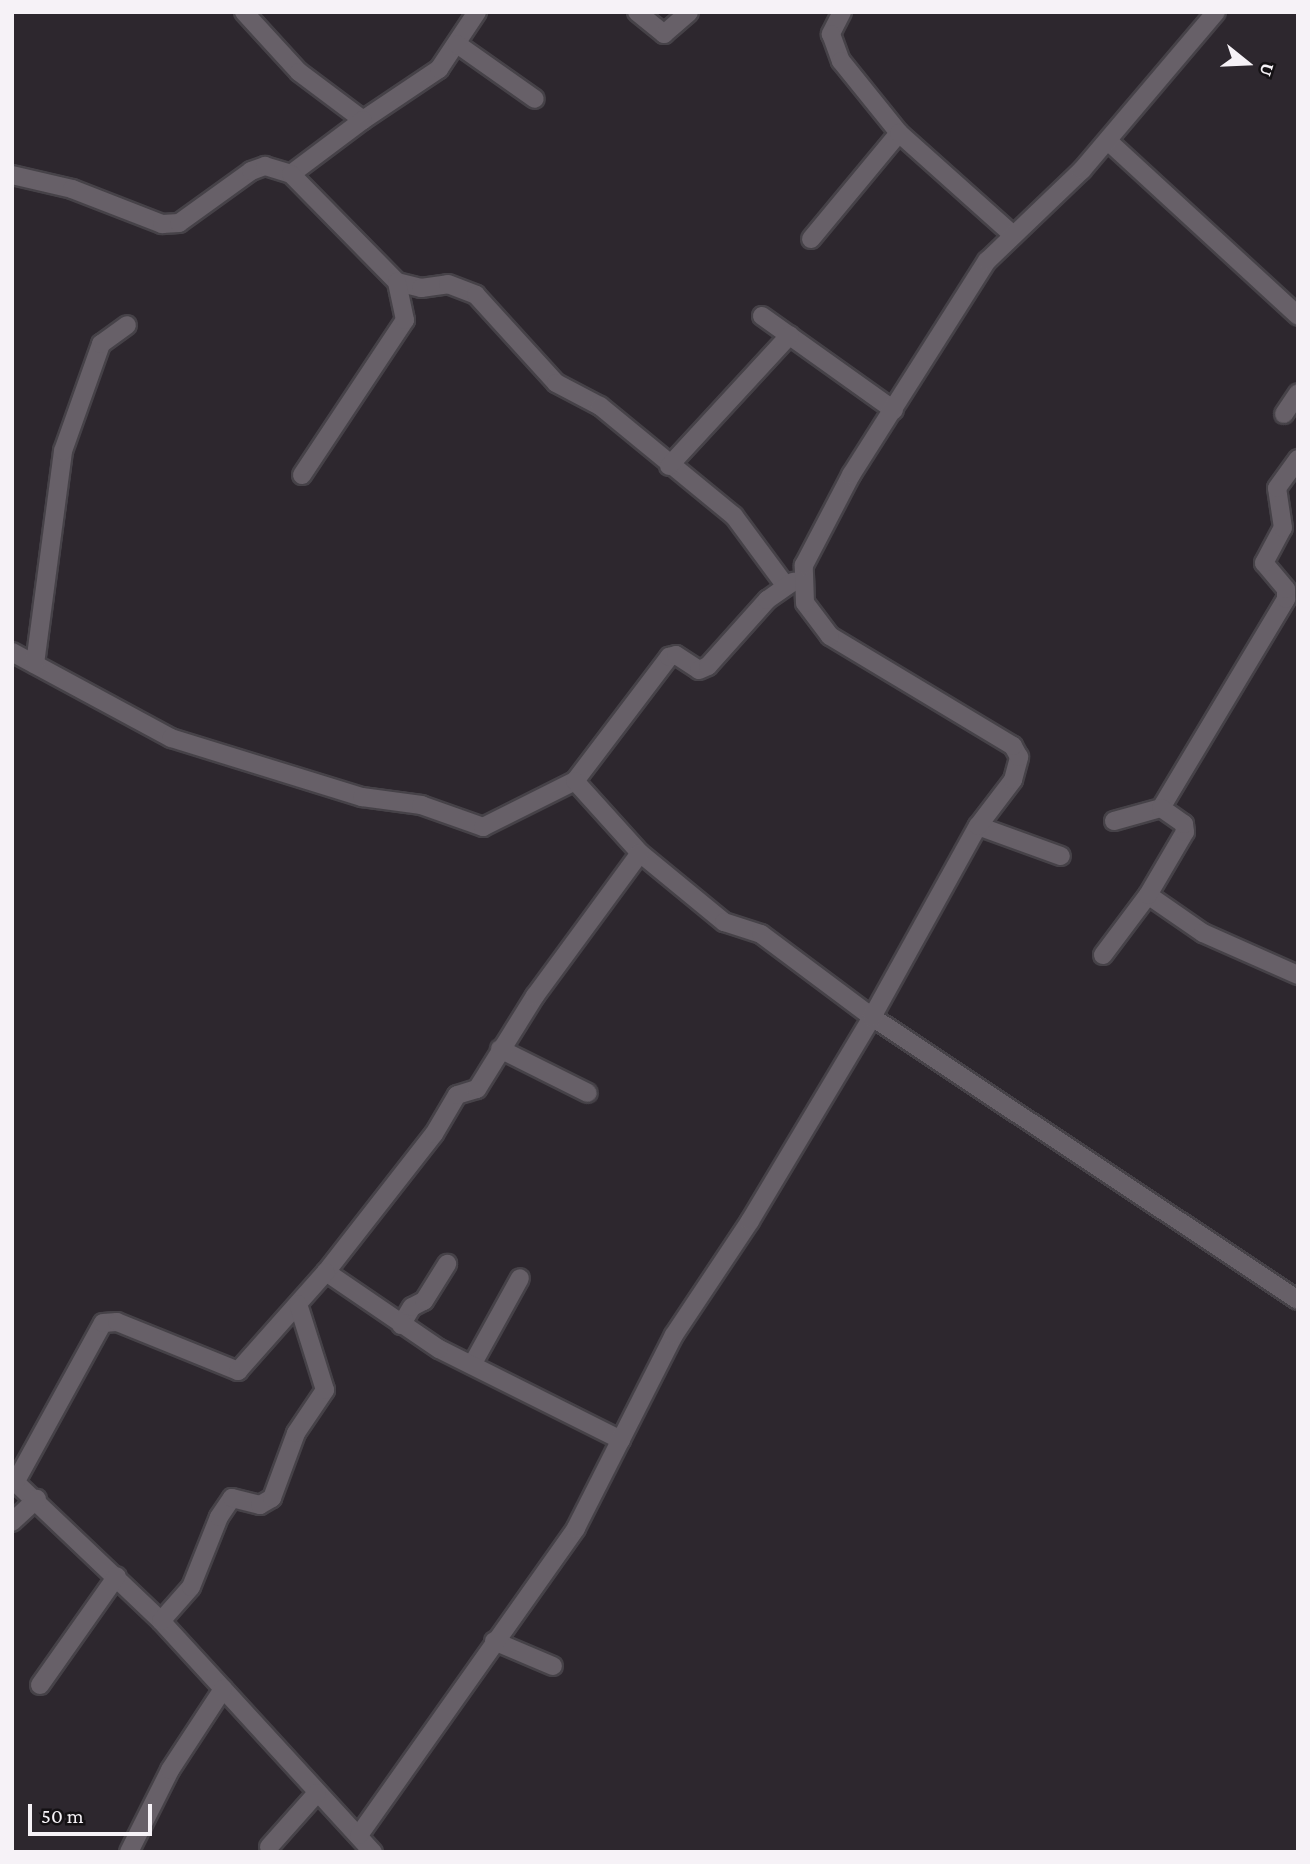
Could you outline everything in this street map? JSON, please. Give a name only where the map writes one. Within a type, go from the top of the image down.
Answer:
[{"type":"street","points":[[244,12],[299,72],[363,120]]},
{"type":"street","points":[[291,174],[363,120],[418,88],[457,44],[477,12]]},
{"type":"street","points":[[637,12],[664,34],[689,12]]},
{"type":"street","points":[[842,12],[831,34],[837,54],[899,133],[1013,235]]},
{"type":"street","points":[[12,652],[171,738],[362,797],[421,805],[469,825],[493,825],[575,781],[669,657],[676,655],[699,670],[708,666],[793,583],[815,541],[987,261],[1108,141],[1216,12]]},
{"type":"street","points":[[457,44],[535,99]]},
{"type":"street","points":[[811,239],[899,133]]},
{"type":"street","points":[[1108,141],[1298,316]]},
{"type":"street","points":[[12,175],[72,189],[162,224],[179,223],[251,171],[265,166],[291,174],[397,282],[421,288],[448,284],[476,295],[556,383],[600,406],[669,466],[734,516],[793,583],[830,636],[1013,746],[1019,757],[1013,780],[978,826],[872,1017],[750,1221],[674,1335],[576,1528],[359,1835]]},
{"type":"street","points":[[302,475],[405,320],[397,282]]},
{"type":"street","points":[[762,316],[894,410]]},
{"type":"street","points":[[35,664],[62,451],[100,344],[127,325]]},
{"type":"street","points":[[669,466],[790,335]]},
{"type":"street","points":[[1284,414],[1298,393]]},
{"type":"street","points":[[1114,821],[1161,808],[1286,599],[1286,589],[1264,563],[1283,528],[1277,488],[1298,459]]},
{"type":"street","points":[[575,781],[640,853],[730,926],[743,925],[761,934],[872,1017],[1298,1300]]},
{"type":"street","points":[[1103,955],[1149,895],[1186,828],[1161,808]]},
{"type":"street","points":[[978,826],[1061,856]]},
{"type":"street","points":[[373,1852],[161,1621],[37,1499],[14,1480],[103,1323],[117,1322],[238,1371],[326,1272],[434,1134],[457,1095],[477,1088],[500,1049],[640,853]]},
{"type":"street","points":[[1149,895],[1203,933],[1298,975]]},
{"type":"street","points":[[500,1049],[588,1093]]},
{"type":"street","points":[[401,1325],[447,1265]]},
{"type":"street","points":[[326,1272],[401,1325],[472,1366],[621,1440]]},
{"type":"street","points":[[472,1366],[520,1278]]},
{"type":"street","points":[[161,1621],[191,1587],[219,1517],[232,1498],[260,1505],[272,1499],[296,1433],[326,1390],[298,1304]]},
{"type":"street","points":[[12,1522],[37,1499]]},
{"type":"street","points":[[40,1685],[117,1576]]},
{"type":"street","points":[[494,1641],[553,1666]]},
{"type":"street","points":[[129,1852],[170,1770],[223,1689]]},
{"type":"street","points":[[269,1847],[317,1793]]}]
